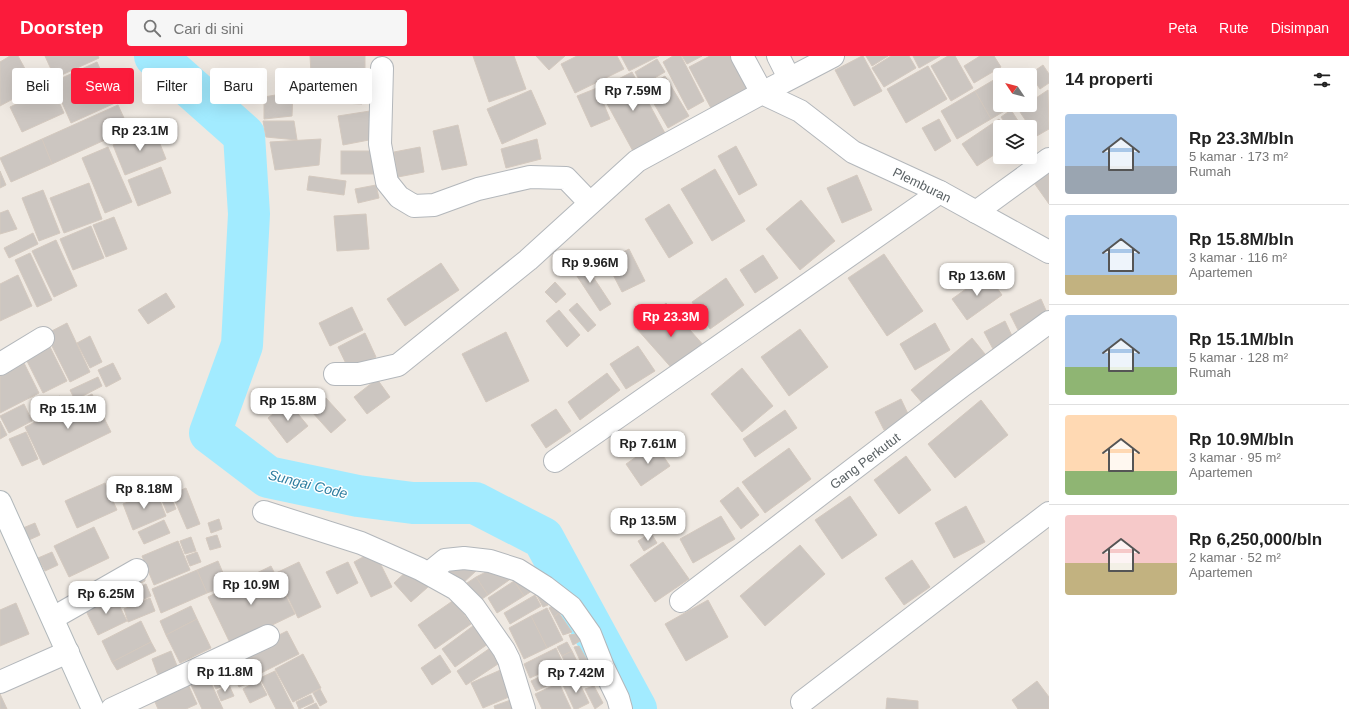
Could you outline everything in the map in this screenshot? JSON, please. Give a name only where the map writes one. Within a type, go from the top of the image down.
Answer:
[{"type":"street","points":[[742,56],[762,93]]},
{"type":"street","points":[[778,56],[789,78],[800,112]]},
{"type":"street","points":[[335,374],[359,374],[398,366],[528,260],[637,161],[789,78],[833,56]]},
{"type":"street","points":[[382,68],[380,144],[387,182],[399,197],[414,206],[434,205],[478,189],[530,177],[566,178],[590,203]]},
{"type":"street","name":"Plemburan","points":[[762,93],[800,112],[853,152],[940,192],[1049,252]]},
{"type":"street","points":[[976,212],[1049,159]]},
{"type":"street","points":[[555,461],[940,192]]},
{"type":"street","name":"Gang Perkutut","points":[[681,601],[962,386],[1049,322]]},
{"type":"street","points":[[0,364],[43,338]]},
{"type":"street","points":[[0,502],[93,709]]},
{"type":"street","points":[[264,512],[361,543],[429,573],[456,590],[474,607],[509,660],[524,709]]},
{"type":"street","points":[[802,702],[1049,513]]},
{"type":"street","points":[[429,573],[445,560],[464,558],[490,561],[518,570],[545,587],[571,608],[590,634],[603,667],[618,698],[621,709]]},
{"type":"street","points":[[53,618],[137,570]]},
{"type":"street","points":[[112,709],[268,636]]},
{"type":"street","points":[[0,682],[68,652]]},
{"type":"building","points":[[10,56],[18,56],[25,68],[12,68],[12,99],[0,106],[0,62]]},
{"type":"building","points":[[45,56],[98,56],[99,58],[77,68],[71,68],[71,71],[63,74],[63,68],[50,68]]},
{"type":"building","points":[[310,56],[365,56],[365,68],[311,68]]},
{"type":"building","points":[[473,56],[514,56],[526,89],[489,102]]},
{"type":"building","points":[[536,56],[565,56],[549,70]]},
{"type":"building","points":[[577,56],[617,56],[624,69],[575,93],[561,64]]},
{"type":"building","points":[[621,56],[659,56],[629,71]]},
{"type":"building","points":[[673,56],[681,56],[704,101],[688,110],[663,62]]},
{"type":"building","points":[[682,56],[702,56],[687,64]]},
{"type":"building","points":[[710,56],[732,56],[749,89],[712,110],[689,67]]},
{"type":"building","points":[[862,56],[882,91],[854,106],[835,70]]},
{"type":"building","points":[[866,56],[888,56],[872,66]]},
{"type":"building","points":[[891,56],[909,56],[916,68],[884,87],[872,68]]},
{"type":"building","points":[[913,56],[940,56],[919,68]]},
{"type":"building","points":[[948,56],[955,56],[973,88],[951,101],[931,66]]},
{"type":"building","points":[[980,56],[994,56],[1001,67],[993,68],[993,72],[974,83],[964,66]]},
{"type":"building","points":[[657,59],[665,72],[642,85],[635,72]]},
{"type":"building","points":[[97,62],[100,68],[84,68]]},
{"type":"building","points":[[1043,65],[1049,74],[1049,83],[1040,89],[1037,84],[1037,69]]},
{"type":"building","points":[[928,66],[947,99],[906,123],[887,89]]},
{"type":"building","points":[[632,72],[666,135],[634,153],[599,89]]},
{"type":"building","points":[[71,74],[71,104],[113,104],[71,123],[63,104],[63,77]]},
{"type":"building","points":[[665,76],[689,116],[668,128],[645,88]]},
{"type":"building","points":[[993,80],[993,112],[1003,112],[991,119],[975,91]]},
{"type":"building","points":[[597,88],[610,119],[591,127],[577,96]]},
{"type":"building","points":[[531,90],[546,124],[502,144],[487,109]]},
{"type":"building","points":[[1048,90],[1049,129],[1037,136],[1037,120],[1025,120],[1020,112],[1037,112],[1037,97]]},
{"type":"building","points":[[975,91],[991,119],[957,139],[941,111]]},
{"type":"building","points":[[275,95],[275,104],[292,104],[292,116],[264,119],[264,104],[267,104],[267,96]]},
{"type":"building","points":[[16,104],[60,104],[64,113],[22,132],[10,107]]},
{"type":"building","points":[[118,105],[129,129],[52,164],[42,139]]},
{"type":"building","points":[[370,111],[374,139],[343,145],[338,116]]},
{"type":"building","points":[[1008,112],[1012,112],[1017,120],[1003,120],[1001,117]]},
{"type":"building","points":[[939,119],[951,141],[935,151],[922,128]]},
{"type":"building","points":[[263,121],[294,121],[297,140],[266,137]]},
{"type":"building","points":[[993,123],[993,156],[977,166],[962,144]]},
{"type":"building","points":[[458,125],[467,165],[442,170],[433,131]]},
{"type":"building","points":[[154,129],[166,159],[125,175],[113,145]]},
{"type":"building","points":[[42,139],[52,164],[11,182],[0,158]]},
{"type":"building","points":[[321,139],[319,165],[275,170],[270,142]]},
{"type":"building","points":[[537,139],[541,159],[506,168],[501,149]]},
{"type":"building","points":[[736,146],[757,185],[739,195],[718,156]]},
{"type":"building","points":[[108,147],[132,202],[105,213],[82,158]]},
{"type":"building","points":[[420,147],[424,172],[398,177],[394,152]]},
{"type":"building","points":[[341,151],[374,151],[374,174],[341,174]]},
{"type":"building","points":[[161,167],[171,193],[138,206],[128,180]]},
{"type":"building","points":[[715,169],[745,221],[712,241],[681,189]]},
{"type":"building","points":[[1049,169],[1049,204],[1032,180]]},
{"type":"building","points":[[0,171],[6,185],[0,188]]},
{"type":"building","points":[[857,175],[872,210],[842,223],[827,188]]},
{"type":"building","points":[[309,176],[346,181],[344,195],[307,190]]},
{"type":"building","points":[[89,183],[102,219],[64,233],[50,198]]},
{"type":"building","points":[[376,185],[379,198],[358,203],[355,189]]},
{"type":"building","points":[[43,190],[60,233],[39,241],[22,198]]},
{"type":"building","points":[[801,200],[835,241],[800,270],[766,229]]},
{"type":"building","points":[[669,204],[693,243],[669,258],[645,219]]},
{"type":"building","points":[[8,210],[17,229],[0,234],[0,213]]},
{"type":"building","points":[[366,214],[369,249],[337,251],[334,216]]},
{"type":"building","points":[[114,217],[127,249],[106,257],[93,225]]},
{"type":"building","points":[[91,226],[104,258],[73,270],[60,239]]},
{"type":"building","points":[[33,233],[38,244],[9,258],[4,248]]},
{"type":"building","points":[[56,240],[77,286],[54,297],[32,251]]},
{"type":"building","points":[[629,249],[645,281],[622,292],[606,261]]},
{"type":"building","points":[[30,253],[52,300],[37,307],[15,260]]},
{"type":"building","points":[[884,254],[923,311],[887,336],[848,278]]},
{"type":"building","points":[[763,255],[778,278],[755,293],[740,270]]},
{"type":"building","points":[[580,257],[611,304],[600,311],[569,264]]},
{"type":"building","points":[[441,263],[459,290],[405,326],[387,299]]},
{"type":"building","points":[[987,274],[1002,295],[967,320],[952,299]]},
{"type":"building","points":[[18,275],[32,306],[0,321],[0,284]]},
{"type":"building","points":[[726,278],[744,305],[710,329],[692,302]]},
{"type":"building","points":[[555,282],[566,294],[556,303],[545,292]]},
{"type":"building","points":[[166,293],[175,307],[148,324],[138,310]]},
{"type":"building","points":[[1041,299],[1048,315],[1018,330],[1010,314]]},
{"type":"building","points":[[577,303],[596,325],[588,332],[569,310]]},
{"type":"building","points":[[666,303],[705,347],[676,373],[637,329]]},
{"type":"building","points":[[352,307],[363,330],[330,346],[319,323]]},
{"type":"building","points":[[559,310],[580,335],[567,347],[546,321]]},
{"type":"building","points":[[1005,321],[1013,338],[993,349],[984,332]]},
{"type":"building","points":[[67,323],[90,372],[70,382],[46,334]]},
{"type":"building","points":[[935,323],[950,350],[915,370],[900,344]]},
{"type":"building","points":[[800,329],[828,367],[789,396],[761,357]]},
{"type":"building","points":[[506,332],[529,381],[486,402],[462,354]]},
{"type":"building","points":[[365,333],[376,357],[349,370],[338,347]]},
{"type":"building","points":[[90,336],[102,362],[90,368],[77,343]]},
{"type":"building","points":[[972,338],[985,354],[924,405],[911,390]]},
{"type":"building","points":[[49,345],[67,381],[43,393],[25,357]]},
{"type":"building","points":[[638,346],[655,371],[626,389],[610,364]]},
{"type":"building","points":[[22,359],[39,393],[0,413],[0,370]]},
{"type":"building","points":[[113,363],[121,379],[106,387],[98,370]]},
{"type":"building","points":[[742,368],[773,406],[742,432],[711,394]]},
{"type":"building","points":[[607,373],[620,390],[580,420],[568,402]]},
{"type":"building","points":[[98,377],[102,386],[75,400],[70,390]]},
{"type":"building","points":[[377,379],[390,397],[367,414],[354,397]]},
{"type":"building","points":[[92,394],[111,432],[43,465],[25,427]]},
{"type":"building","points":[[60,396],[64,405],[36,419],[31,410]]},
{"type":"building","points":[[326,398],[346,420],[331,433],[312,412]]},
{"type":"building","points":[[901,399],[910,418],[884,430],[875,412]]},
{"type":"building","points":[[981,400],[1008,435],[955,478],[928,444]]},
{"type":"building","points":[[288,402],[308,426],[287,443],[268,418]]},
{"type":"building","points":[[24,404],[32,421],[9,433],[0,416]]},
{"type":"building","points":[[556,409],[571,431],[546,448],[531,425]]},
{"type":"building","points":[[785,410],[797,428],[755,457],[743,439]]},
{"type":"building","points":[[0,421],[7,435],[0,439]]},
{"type":"building","points":[[26,432],[38,459],[22,466],[9,439]]},
{"type":"building","points":[[655,444],[670,466],[641,486],[626,464]]},
{"type":"building","points":[[789,448],[811,479],[765,513],[742,482]]},
{"type":"building","points":[[906,456],[931,490],[899,514],[874,480]]},
{"type":"building","points":[[105,483],[117,510],[77,528],[65,501]]},
{"type":"building","points":[[738,487],[759,515],[741,529],[720,501]]},
{"type":"building","points":[[186,488],[200,524],[187,529],[172,494]]},
{"type":"building","points":[[156,491],[166,516],[133,530],[123,504]]},
{"type":"building","points":[[170,495],[176,509],[167,513],[161,498]]},
{"type":"building","points":[[850,496],[877,535],[842,559],[815,520]]},
{"type":"building","points":[[966,506],[985,542],[954,558],[935,523]]},
{"type":"building","points":[[721,516],[735,539],[693,563],[680,539]]},
{"type":"building","points":[[219,519],[222,529],[211,533],[208,523]]},
{"type":"building","points":[[164,520],[170,533],[144,544],[138,532]]},
{"type":"building","points":[[35,523],[40,535],[29,540],[23,528]]},
{"type":"building","points":[[94,527],[109,558],[69,577],[54,546]]},
{"type":"building","points":[[651,533],[657,543],[644,551],[638,541]]},
{"type":"building","points":[[217,535],[221,547],[210,550],[206,538]]},
{"type":"building","points":[[191,537],[196,551],[185,554],[180,541]]},
{"type":"building","points":[[178,541],[190,570],[154,585],[142,556]]},
{"type":"building","points":[[663,542],[689,579],[655,602],[630,565]]},
{"type":"building","points":[[800,545],[825,574],[765,626],[740,596]]},
{"type":"building","points":[[374,551],[392,587],[371,597],[354,562]]},
{"type":"building","points":[[52,552],[58,565],[45,571],[38,558]]},
{"type":"building","points":[[197,552],[201,562],[190,566],[186,556]]},
{"type":"building","points":[[912,560],[930,587],[904,605],[885,578]]},
{"type":"building","points":[[218,561],[228,585],[207,593],[197,570]]},
{"type":"building","points":[[299,562],[321,607],[298,618],[276,573]]},
{"type":"building","points":[[348,562],[358,583],[337,594],[326,572]]},
{"type":"building","points":[[271,566],[295,614],[231,645],[208,597]]},
{"type":"building","points":[[411,567],[428,587],[411,602],[394,583]]},
{"type":"building","points":[[453,568],[477,570],[461,585],[447,576]]},
{"type":"building","points":[[197,570],[207,593],[161,613],[152,589]]},
{"type":"building","points":[[486,572],[512,578],[488,595],[476,577]]},
{"type":"building","points":[[145,576],[145,581],[118,594],[116,586]]},
{"type":"building","points":[[476,577],[488,595],[479,601],[467,583]]},
{"type":"building","points":[[519,578],[535,589],[524,596],[514,581]]},
{"type":"building","points":[[514,581],[524,596],[497,613],[488,598]]},
{"type":"building","points":[[146,584],[151,596],[140,601],[135,589]]},
{"type":"building","points":[[539,590],[548,605],[543,607],[535,592]]},
{"type":"building","points":[[114,595],[127,621],[98,635],[86,611]]},
{"type":"building","points":[[535,595],[541,606],[510,624],[504,613]]},
{"type":"building","points":[[150,598],[155,611],[128,622],[124,609]]},
{"type":"building","points":[[454,600],[471,624],[435,649],[418,625]]},
{"type":"building","points":[[708,600],[728,637],[686,661],[665,624]]},
{"type":"building","points":[[16,603],[29,634],[0,646],[0,610]]},
{"type":"building","points":[[191,606],[197,619],[166,635],[160,621]]},
{"type":"building","points":[[552,606],[559,613],[554,617],[549,608]]},
{"type":"building","points":[[547,608],[563,640],[547,648],[531,616]]},
{"type":"building","points":[[559,613],[572,632],[563,635],[554,617]]},
{"type":"building","points":[[531,616],[547,648],[524,659],[509,628]]},
{"type":"building","points":[[197,619],[211,648],[180,663],[166,635]]},
{"type":"building","points":[[481,620],[495,639],[455,667],[442,649]]},
{"type":"building","points":[[141,621],[151,642],[112,662],[102,641]]},
{"type":"building","points":[[287,631],[299,654],[255,676],[243,653]]},
{"type":"building","points":[[576,634],[580,641],[573,645],[569,635]]},
{"type":"building","points":[[151,642],[156,651],[117,670],[112,662]]},
{"type":"building","points":[[567,642],[572,651],[562,656],[557,647]]},
{"type":"building","points":[[496,644],[507,658],[466,685],[457,671]]},
{"type":"building","points":[[579,646],[594,672],[587,676],[574,647]]},
{"type":"building","points":[[556,648],[563,663],[530,678],[524,664]]},
{"type":"building","points":[[171,651],[180,673],[160,681],[152,659]]},
{"type":"building","points":[[572,651],[583,674],[573,679],[562,656]]},
{"type":"building","points":[[303,654],[321,688],[293,702],[275,669]]},
{"type":"building","points":[[440,655],[451,672],[432,685],[421,668]]},
{"type":"building","points":[[224,658],[235,681],[216,689],[206,667]]},
{"type":"building","points":[[241,659],[251,682],[239,687],[228,665]]},
{"type":"building","points":[[204,668],[223,709],[202,709],[187,676]]},
{"type":"building","points":[[505,668],[516,694],[483,708],[471,683]]},
{"type":"building","points":[[554,670],[559,680],[536,691],[531,681]]},
{"type":"building","points":[[275,671],[294,709],[276,709],[260,678]]},
{"type":"building","points":[[565,671],[569,679],[562,683],[558,674]]},
{"type":"building","points":[[577,678],[589,703],[574,709],[563,685]]},
{"type":"building","points":[[186,680],[197,704],[186,709],[158,709],[152,695]]},
{"type":"building","points":[[259,680],[267,695],[250,703],[243,689]]},
{"type":"building","points":[[1037,681],[1049,697],[1049,709],[1018,709],[1012,700]]},
{"type":"building","points":[[559,683],[571,709],[542,709],[535,694]]},
{"type":"building","points":[[229,685],[234,696],[221,701],[217,691]]},
{"type":"building","points":[[594,686],[603,703],[595,709],[585,689]]},
{"type":"building","points":[[320,689],[327,702],[320,706],[313,693]]},
{"type":"building","points":[[0,694],[7,709],[0,709]]},
{"type":"building","points":[[311,695],[314,702],[299,709],[296,702]]},
{"type":"building","points":[[516,698],[519,709],[495,709],[494,706]]},
{"type":"building","points":[[887,698],[918,701],[918,709],[886,709]]},
{"type":"building","points":[[316,703],[319,709],[304,709]]},
{"type":"waterway","name":"Sungai Code","points":[[155,56],[244,135],[249,214],[242,345],[210,433],[268,477],[358,496],[413,503],[475,503],[543,538],[636,709]]}]
